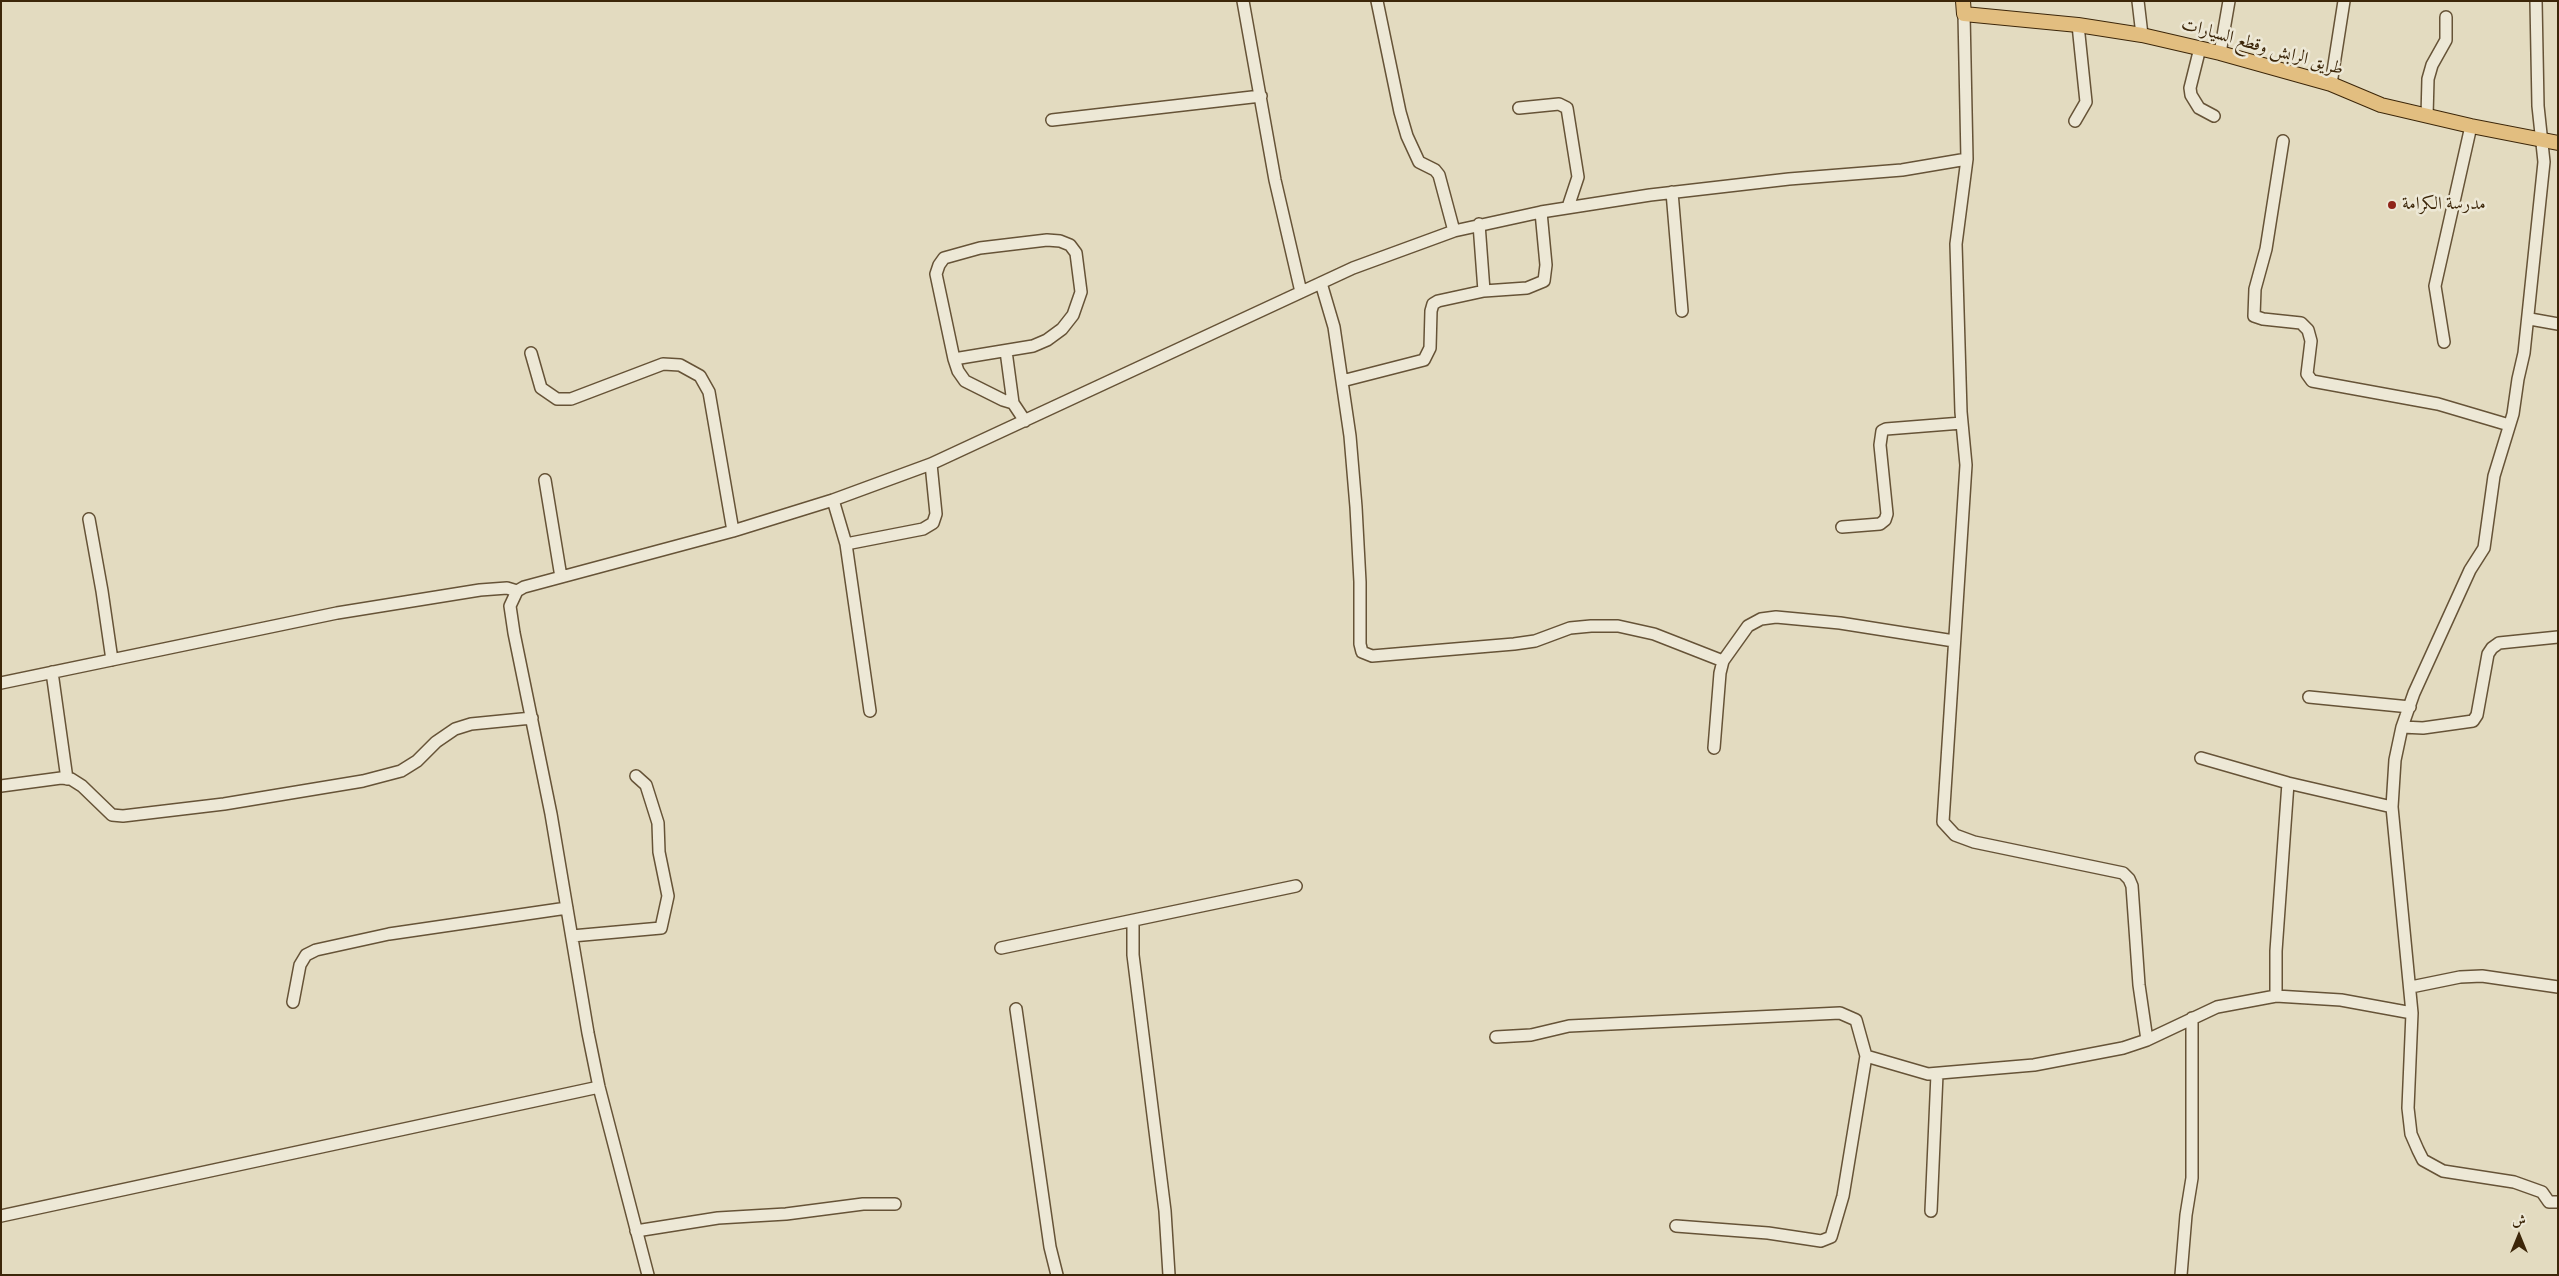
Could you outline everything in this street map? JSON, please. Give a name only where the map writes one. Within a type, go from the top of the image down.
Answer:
[{"type":"main road","name":"طريق الرابش وقطع السيارات","points":[[1964,8],[2142,35],[2200,48],[2331,84],[2381,105],[2471,126],[2558,143]]},
{"type":"street","points":[[1243,1],[1275,180],[1302,292]]},
{"type":"street","points":[[1377,1],[1398,103],[1407,136],[1419,162],[1439,174],[1454,231]]},
{"type":"street","points":[[2138,1],[2142,35]]},
{"type":"street","points":[[2220,53],[2229,1]]},
{"type":"street","points":[[2331,84],[2344,1]]},
{"type":"street","points":[[2536,1],[2538,106],[2544,162],[2530,318],[2513,414],[2494,476],[2484,548],[2470,570],[2402,727],[2395,760],[2392,807],[2401,915],[2407,946],[2411,987],[2412,1013],[2408,1108],[2411,1134],[2423,1160],[2443,1171],[2530,1187],[2542,1192],[2549,1202],[2558,1202]]},
{"type":"street","points":[[1964,8],[1967,159],[1956,244],[1962,423],[1966,466],[1943,817],[1945,826],[1954,835],[1974,842],[2123,873],[2129,878],[2132,886],[2139,985],[2147,1040]]},
{"type":"street","points":[[2427,116],[2428,79],[2432,65],[2446,40],[2446,17]]},
{"type":"street","points":[[2075,121],[2086,102],[2078,26]]},
{"type":"street","points":[[2200,48],[2190,88],[2191,95],[2199,108],[2214,116]]},
{"type":"street","points":[[1052,120],[1261,96]]},
{"type":"street","points":[[1519,108],[1559,104],[1567,108],[1578,177],[1568,207]]},
{"type":"street","points":[[2444,342],[2435,286],[2471,126]]},
{"type":"street","points":[[2283,141],[2266,249],[2255,289],[2254,316],[2263,319],[2301,323],[2308,330],[2311,341],[2307,374],[2312,381],[2438,404],[2509,425]]},
{"type":"street","points":[[648,1275],[599,1087],[532,718],[511,614],[512,598],[517,591],[524,587],[734,531],[833,500],[931,464],[1361,265],[1454,231],[1479,224],[1568,207],[1672,192],[1789,179],[1902,170],[1967,159]]},
{"type":"street","points":[[1672,192],[1682,312]]},
{"type":"street","points":[[1342,381],[1424,360],[1430,348],[1432,304],[1438,301],[1484,291],[1527,288],[1544,281],[1546,265],[1541,212]]},
{"type":"street","points":[[1479,224],[1484,291]]},
{"type":"street","points":[[954,359],[1006,352],[1033,346],[1047,340],[1062,329],[1073,315],[1081,292],[1076,253],[1070,245],[1060,241],[1027,241],[980,248],[944,258],[939,265],[936,274],[954,359],[965,381],[1013,403]]},
{"type":"street","points":[[1321,283],[1334,327],[1342,381],[1356,507],[1360,582],[1360,644],[1362,652],[1366,655],[1514,644],[1536,641],[1570,628],[1618,626],[1654,634],[1724,661]]},
{"type":"street","points":[[2530,318],[2558,324]]},
{"type":"street","points":[[1006,352],[1013,403],[1024,421]]},
{"type":"street","points":[[531,353],[541,388],[551,396],[564,400],[663,364],[680,365],[700,376],[709,392],[734,531]]},
{"type":"street","points":[[1842,527],[1880,524],[1885,520],[1887,514],[1880,445],[1882,431],[1886,429],[1962,423]]},
{"type":"street","points":[[846,544],[922,530],[933,523],[936,508],[931,464]]},
{"type":"street","points":[[545,480],[561,577]]},
{"type":"street","points":[[833,500],[846,544],[870,711]]},
{"type":"street","points":[[89,519],[112,660]]},
{"type":"street","points":[[1,682],[337,613],[480,590],[508,588],[517,591]]},
{"type":"street","points":[[1714,748],[1720,673],[1724,661],[1748,626],[1761,619],[1776,617],[1840,623],[1954,641]]},
{"type":"street","points":[[2402,727],[2423,728],[2472,721],[2477,715],[2488,654],[2492,648],[2499,643],[2558,637]]},
{"type":"street","points":[[52,672],[67,779]]},
{"type":"street","points":[[2309,697],[2410,707]]},
{"type":"street","points":[[1,786],[67,779],[82,786],[112,815],[123,816],[224,804],[363,781],[401,771],[417,761],[436,742],[456,729],[471,724],[532,718]]},
{"type":"street","points":[[2201,758],[2288,783],[2392,807]]},
{"type":"street","points":[[572,936],[661,928],[668,896],[658,852],[658,823],[646,785],[636,776]]},
{"type":"street","points":[[2276,996],[2278,925],[2288,783]]},
{"type":"street","points":[[1001,948],[1133,922],[1296,886]]},
{"type":"street","points":[[293,1002],[300,965],[306,955],[316,950],[389,934],[567,908]]},
{"type":"street","points":[[1133,922],[1133,955],[1165,1211],[1169,1275]]},
{"type":"street","points":[[2411,987],[2460,977],[2482,976],[2558,987]]},
{"type":"street","points":[[1866,1056],[1918,1072],[1937,1074],[2011,1068],[2074,1059],[2147,1040],[2192,1018],[2234,1002],[2276,996],[2342,1000],[2412,1013]]},
{"type":"street","points":[[1016,1009],[1048,1237],[1056,1275]]},
{"type":"street","points":[[1496,1037],[1531,1035],[1570,1026],[1840,1013],[1856,1020],[1866,1056],[1843,1196],[1832,1237],[1821,1241],[1768,1233],[1676,1226]]},
{"type":"street","points":[[2181,1275],[2186,1215],[2192,1178],[2192,1018]]},
{"type":"street","points":[[1931,1211],[1937,1074]]},
{"type":"street","points":[[1,1216],[599,1087]]},
{"type":"street","points":[[636,1231],[725,1217],[786,1214],[863,1204],[895,1204]]},
{"type":"place","name":"مدرسة الكرامة","points":[[2392,205]]}]
